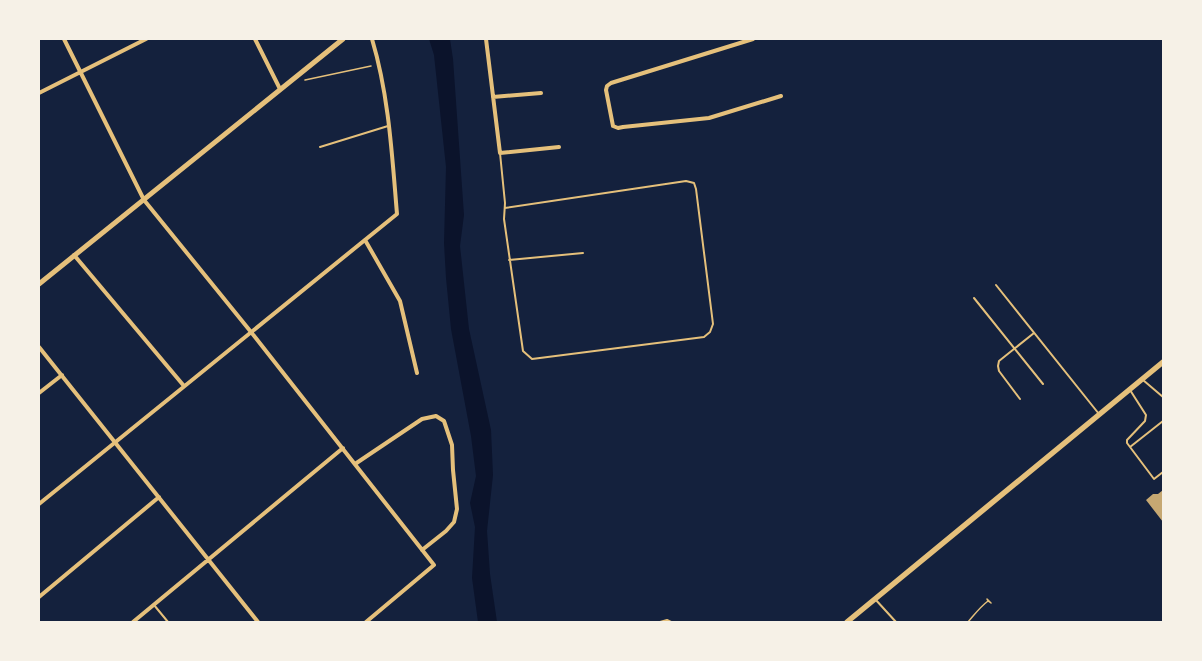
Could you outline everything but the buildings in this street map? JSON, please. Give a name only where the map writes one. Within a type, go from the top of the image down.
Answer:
[{"type":"main road","points":[[847,622],[1163,362]]},
{"type":"street","points":[[64,39],[144,200],[251,332],[434,565],[366,622]]},
{"type":"street","points":[[39,93],[146,39]]},
{"type":"street","points":[[255,39],[280,89]]},
{"type":"street","points":[[39,284],[343,39]]},
{"type":"street","points":[[39,504],[397,214],[389,126],[379,64],[372,39]]},
{"type":"street","points":[[486,39],[500,153],[559,147]]},
{"type":"street","points":[[753,39],[611,83],[607,86],[606,90],[613,126],[618,128],[709,118],[781,96]]},
{"type":"street","points":[[493,97],[541,93]]},
{"type":"street","points":[[365,240],[400,301],[418,373]]},
{"type":"street","points":[[74,255],[184,386]]},
{"type":"street","points":[[39,347],[258,622]]},
{"type":"street","points":[[39,393],[62,375]]},
{"type":"street","points":[[355,464],[422,419],[436,416],[444,421],[452,445],[457,509],[454,522],[446,531],[422,550]]},
{"type":"street","points":[[133,622],[343,448]]},
{"type":"street","points":[[39,597],[159,496]]},
{"type":"lane","points":[[320,146],[389,126]]},
{"type":"lane","points":[[500,153],[505,208],[504,219],[523,351],[532,359],[704,337],[710,332],[713,324],[694,183],[686,181],[505,208]]},
{"type":"lane","points":[[509,260],[583,253]]},
{"type":"lane","points":[[996,286],[1099,414]]},
{"type":"lane","points":[[974,298],[1043,384]]},
{"type":"lane","points":[[1020,399],[999,371],[999,361],[1034,333]]},
{"type":"lane","points":[[1142,379],[1163,397]]},
{"type":"lane","points":[[1130,389],[1146,416],[1145,421],[1127,440],[1127,442],[1154,479],[1163,472]]},
{"type":"lane","points":[[1130,447],[1163,421]]},
{"type":"lane","points":[[875,599],[896,622]]},
{"type":"lane","points":[[154,605],[168,622]]},
{"type":"lane","points":[[660,622],[666,620],[671,622]]},
{"type":"path","points":[[303,80],[379,64]]},
{"type":"path","points":[[968,622],[988,601]]},
{"type":"water","points":[[429,39],[450,39],[453,59],[464,215],[460,246],[469,329],[491,430],[493,475],[487,531],[490,574],[497,622],[478,622],[472,578],[475,527],[470,503],[476,476],[471,436],[451,329],[444,243],[446,167],[434,55]]}]
